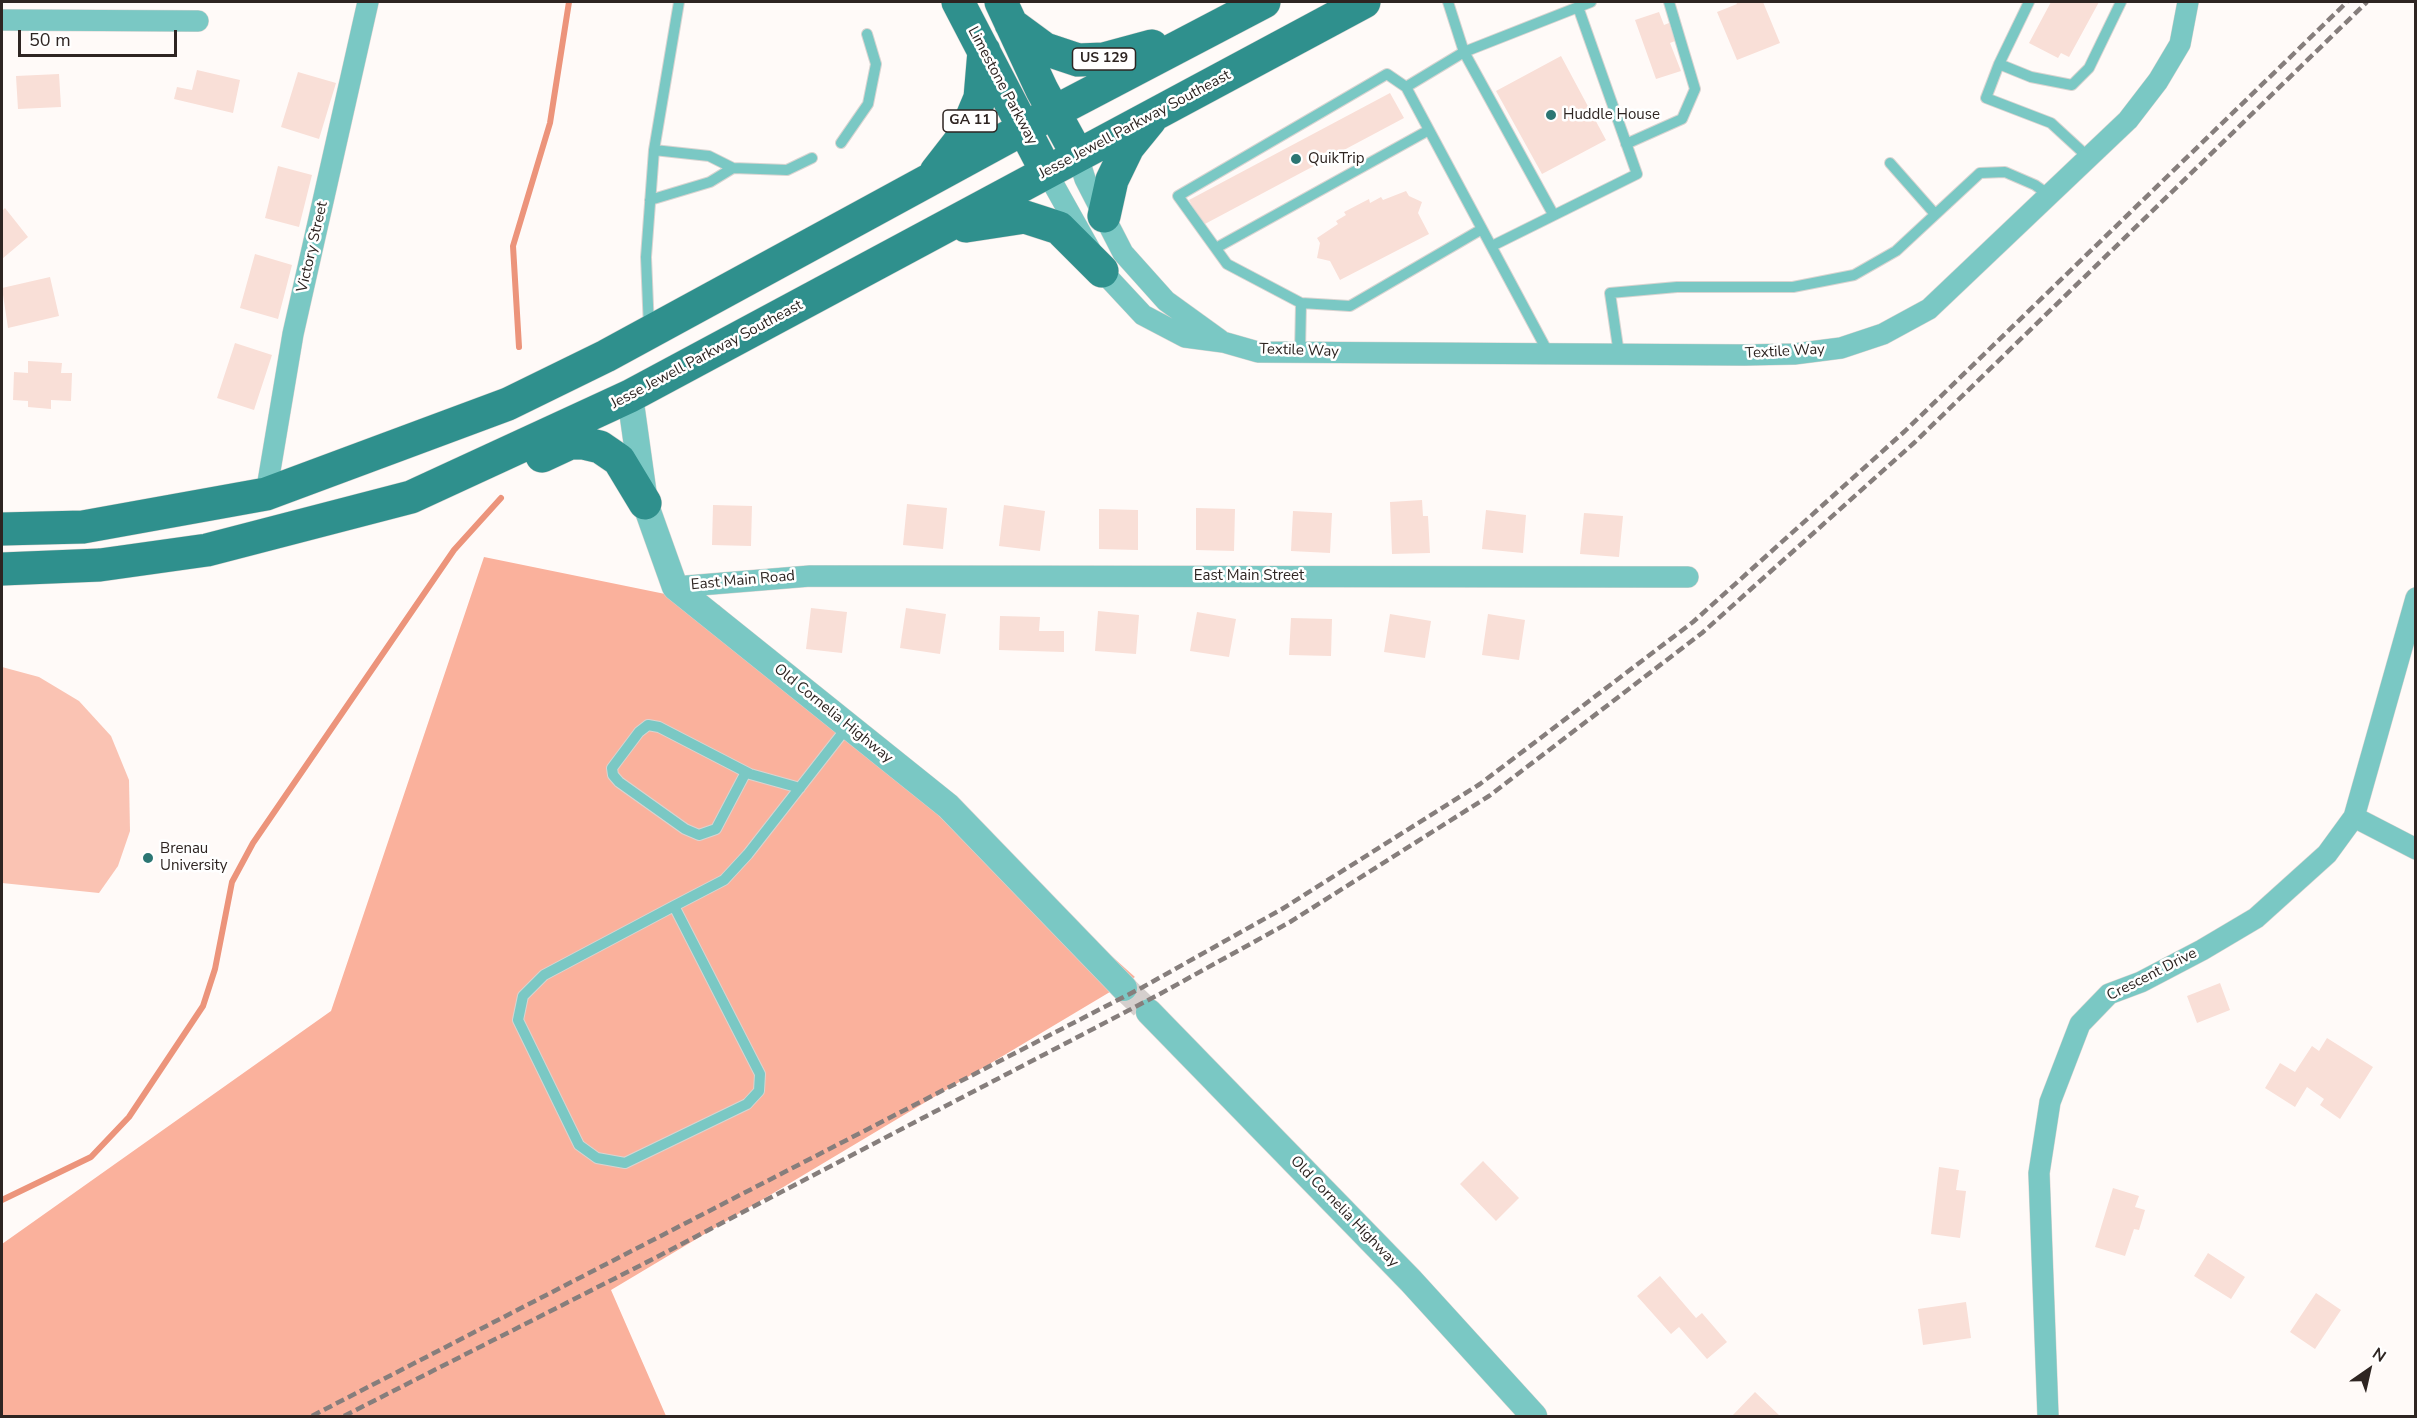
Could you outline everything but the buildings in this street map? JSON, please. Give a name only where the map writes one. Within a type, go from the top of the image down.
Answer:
[{"type":"main road","name":"Limestone Parkway","points":[[958,2],[1046,171]]},
{"type":"main road","name":"US 129","points":[[1024,128],[1264,2]]},
{"type":"main road","name":"Jesse Jewell Parkway Southeast","points":[[2,569],[100,565],[207,550],[411,497],[630,396],[941,231],[1077,154],[1153,116],[1364,2]]},
{"type":"main road","points":[[1006,13],[1077,154]]},
{"type":"main road","name":"US 129","points":[[1006,13],[1045,49],[1078,60],[1104,59],[1203,33]]},
{"type":"main road","name":"GA 11","points":[[930,181],[964,136],[980,98],[984,51]]},
{"type":"main road","points":[[1104,216],[1109,187],[1120,163],[1128,147],[1153,116]]},
{"type":"main road","points":[[2,529],[83,527],[266,494],[508,404],[649,333],[1024,128]]},
{"type":"main road","points":[[941,231],[1025,217],[1059,228],[1102,271]]},
{"type":"main road","points":[[471,471],[504,472],[570,443],[582,442],[600,447],[619,460],[645,503]]},
{"type":"street","name":"Victory Street","points":[[266,494],[293,334],[368,2]]},
{"type":"street","name":"Textile Way","points":[[1046,171],[1102,271],[1143,315],[1185,337],[1223,342],[1258,352],[1794,354],[1841,348],[1883,334],[1929,309],[2128,120],[2158,81],[2180,44],[2188,2]]},
{"type":"street","points":[[2,20],[198,21]]},
{"type":"street","name":"Textile Way","points":[[1077,154],[1085,179],[1123,254],[1166,301],[1223,342]]},
{"type":"street","points":[[630,396],[645,503],[675,587]]},
{"type":"street","name":"East Main Road","points":[[675,587],[810,576]]},
{"type":"street","name":"East Main Street","points":[[810,576],[1688,577]]},
{"type":"street","name":"Old Cornelia Highway","points":[[675,587],[948,806],[1124,988]]},
{"type":"street","name":"Crescent Drive","points":[[2050,1414],[2039,1173],[2050,1102],[2080,1024],[2109,994],[2161,971],[2256,918],[2327,854],[2354,817],[2415,598]]},
{"type":"street","points":[[2354,817],[2415,849]]},
{"type":"street","name":"Old Cornelia Highway","points":[[1149,1012],[1411,1281],[1534,1416]]},
{"type":"lane","points":[[649,333],[646,257],[654,150],[679,2]]},
{"type":"lane","points":[[1448,2],[1464,52],[1553,213]]},
{"type":"lane","points":[[1406,87],[1464,52],[1591,2]]},
{"type":"lane","points":[[1626,144],[1682,119],[1695,89],[1669,2]]},
{"type":"lane","points":[[2029,2],[1999,64],[1986,98],[2051,123],[2088,158]]},
{"type":"lane","points":[[1999,64],[2031,77],[2072,85],[2089,68],[2121,2]]},
{"type":"lane","points":[[1492,246],[1553,213],[1637,174],[1578,7]]},
{"type":"lane","points":[[841,142],[868,104],[876,64],[867,34]]},
{"type":"lane","points":[[1482,229],[1350,306],[1301,303],[1227,264],[1178,196],[1387,74],[1406,87],[1550,354]]},
{"type":"lane","points":[[1216,248],[1429,130]]},
{"type":"lane","points":[[654,150],[709,156],[733,168],[787,170],[812,158]]},
{"type":"lane","points":[[1890,163],[1935,214]]},
{"type":"lane","points":[[650,200],[710,182],[733,168]]},
{"type":"lane","points":[[1620,354],[1610,293],[1677,287],[1793,287],[1854,275],[1896,251],[1980,173],[2005,172],[2035,185],[2049,195]]},
{"type":"lane","points":[[1300,352],[1301,303]]},
{"type":"lane","points":[[746,772],[716,829],[699,835],[685,829],[618,782],[612,768],[639,732],[648,726],[659,727],[746,772],[800,788]]},
{"type":"lane","points":[[674,906],[760,1074],[759,1091],[747,1104],[625,1163],[597,1158],[579,1145],[518,1020],[523,996],[544,975],[674,906],[724,880],[748,854],[848,726]]},
{"type":"shaded area","points":[[484,557],[719,605],[1135,977],[611,1290],[666,1416],[2,1416],[2,1244],[331,1011]]},
{"type":"shaded area","points":[[2,667],[39,677],[79,701],[111,736],[129,780],[130,831],[118,866],[99,893],[2,883]]},
{"type":"waterway","points":[[519,347],[513,246],[550,123],[569,2]]},
{"type":"waterway","points":[[2,1200],[91,1157],[129,1117],[203,1006],[215,969],[232,882],[253,843],[454,550],[501,498]]},
{"type":"tunnel","points":[[1124,988],[1149,1012]]},
{"type":"railway","points":[[312,1416],[1143,987],[1282,909],[1480,784],[1693,622],[1905,431],[2347,2]]},
{"type":"railway","points":[[344,1416],[653,1259],[1158,995],[1290,922],[1489,796],[1702,633],[1915,442],[2367,2]]},
{"type":"place","name":"Huddle House","points":[[1551,115]]},
{"type":"place","name":"QuikTrip","points":[[1296,159]]},
{"type":"place","name":"Brenau University","points":[[148,858]]}]
